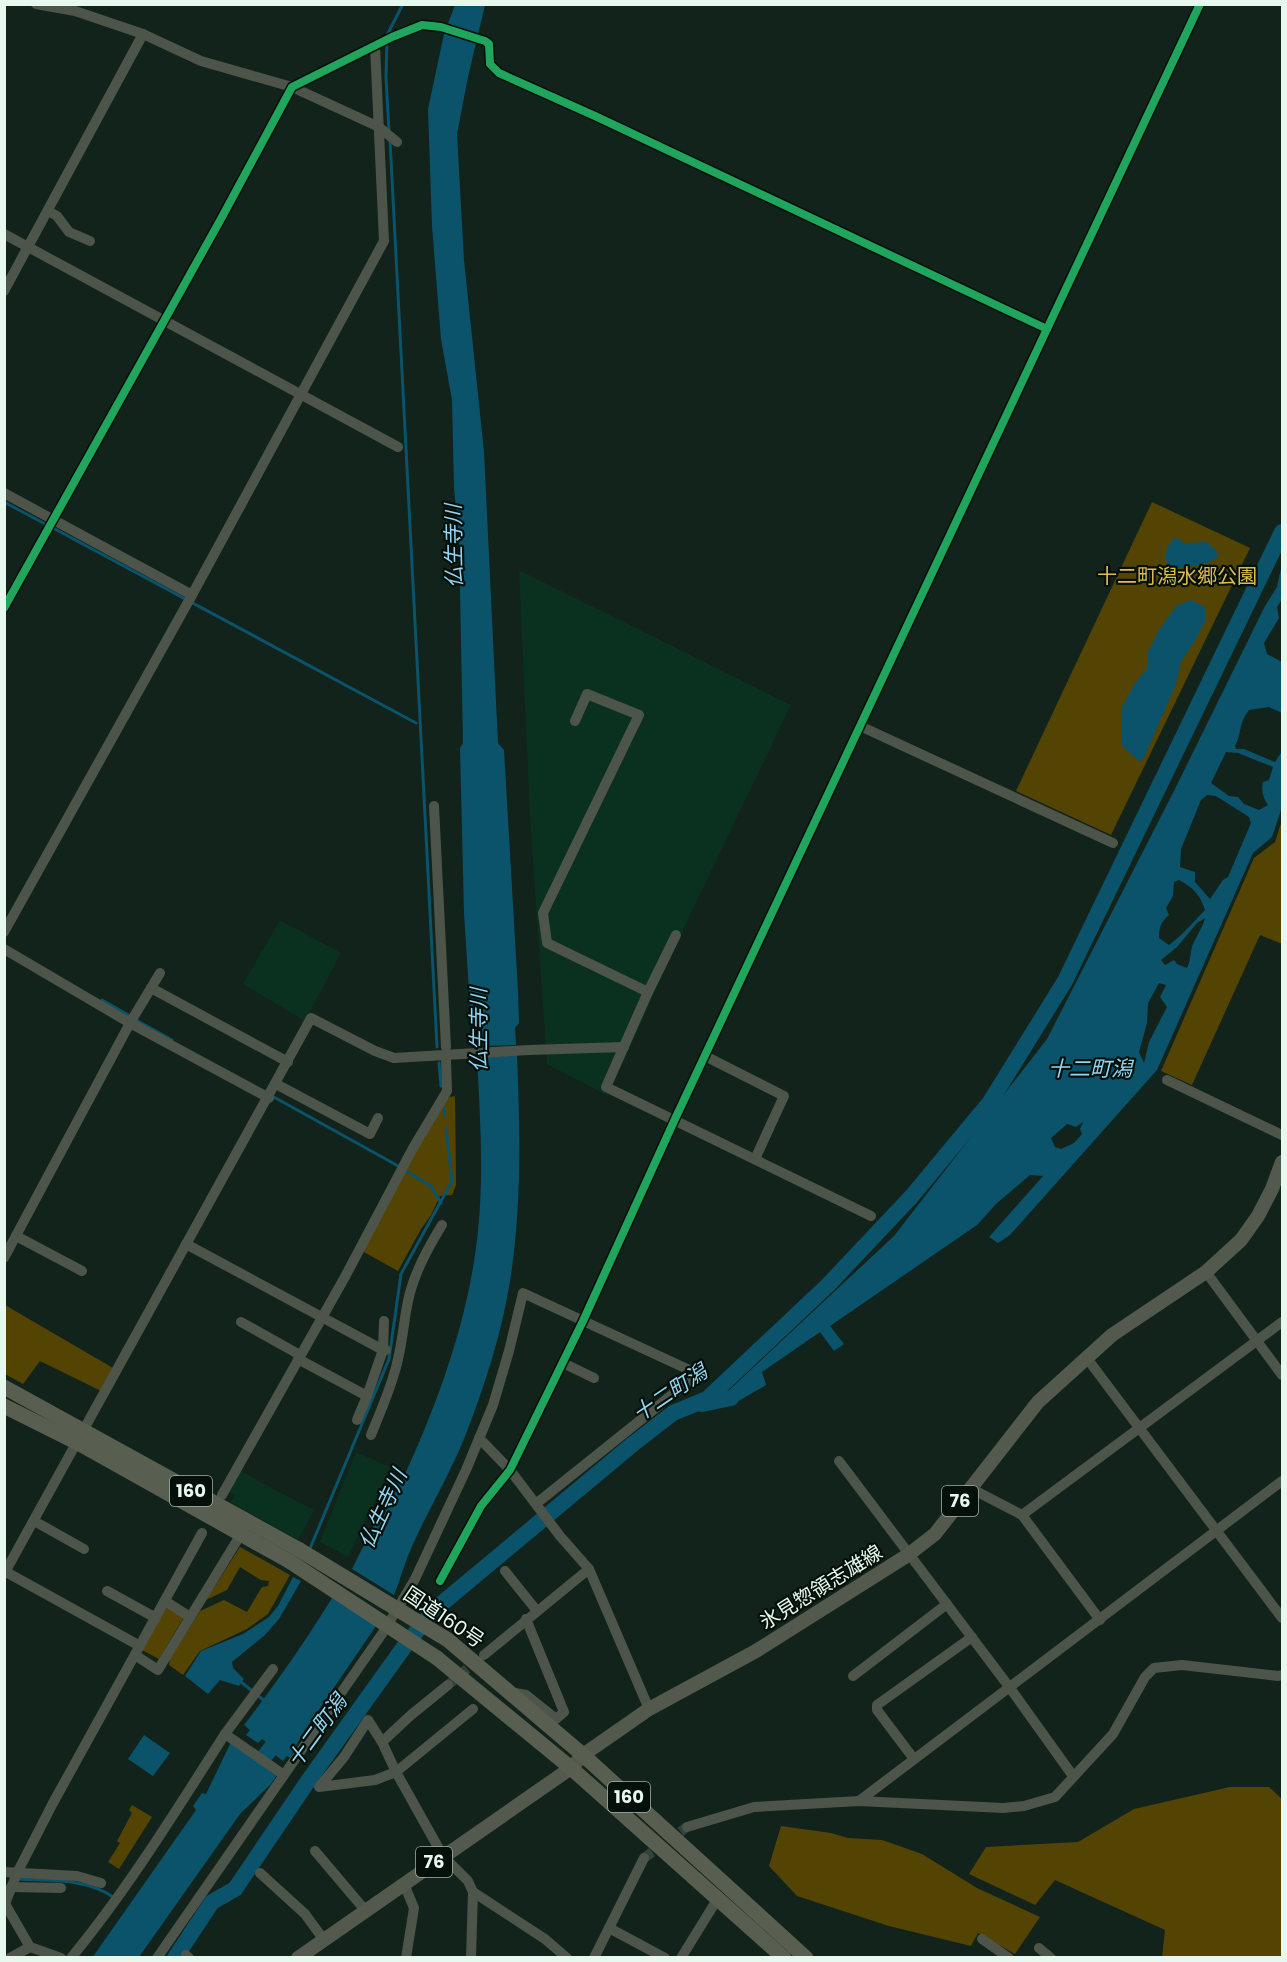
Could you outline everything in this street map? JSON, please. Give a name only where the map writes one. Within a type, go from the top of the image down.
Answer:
[{"type":"highway","name":"国道160号","points":[[4,1387],[81,1437],[241,1534],[293,1555],[437,1658],[571,1768],[784,1958]]},
{"type":"highway","name":"国道160号","points":[[4,1406],[81,1437],[448,1640],[583,1755],[806,1958]]},
{"type":"main road","name":"氷見惣領志雄線","points":[[298,1958],[571,1768],[583,1755],[649,1709],[756,1651],[908,1554],[935,1533],[1038,1402],[1086,1356],[1112,1335],[1206,1272],[1240,1240],[1258,1215],[1272,1189],[1282,1162]]},
{"type":"street","points":[[36,4],[75,11],[143,34],[201,61],[292,87],[379,127],[397,142]]},
{"type":"street","points":[[440,1581],[481,1506],[510,1470],[563,1363],[675,1119],[1200,4]]},
{"type":"street","points":[[4,608],[292,87],[392,37],[422,25],[441,27],[485,41],[489,44],[490,64],[499,73],[1047,329]]},
{"type":"street","points":[[4,291],[143,34]]},
{"type":"street","points":[[4,932],[192,595],[384,242],[375,46]]},
{"type":"street","points":[[48,211],[57,216],[69,231],[90,241]]},
{"type":"street","points":[[4,234],[398,447]]},
{"type":"street","points":[[4,493],[192,595]]},
{"type":"street","points":[[576,721],[587,694],[639,715],[543,913],[547,943],[648,992]]},
{"type":"street","points":[[860,726],[1113,843]]},
{"type":"street","points":[[434,806],[446,1047]]},
{"type":"street","points":[[676,935],[606,1087],[871,1216]]},
{"type":"street","points":[[4,950],[130,1023],[268,1098]]},
{"type":"street","points":[[4,1258],[130,1023],[160,973]]},
{"type":"street","points":[[151,988],[288,1062]]},
{"type":"street","points":[[241,1534],[158,1670],[138,1650],[5,1573],[311,1018],[375,1051],[394,1058],[624,1047]]},
{"type":"street","points":[[705,1056],[784,1096],[755,1159]]},
{"type":"street","points":[[222,1495],[413,1148],[447,1091],[446,1059]]},
{"type":"street","points":[[1167,1080],[1282,1135]]},
{"type":"street","points":[[276,1084],[370,1134],[378,1118]]},
{"type":"street","points":[[371,1435],[394,1375],[408,1300],[415,1278],[424,1254],[442,1225]]},
{"type":"street","points":[[16,1236],[82,1271]]},
{"type":"street","points":[[186,1244],[383,1350],[400,1352]]},
{"type":"street","points":[[1206,1272],[1282,1375]]},
{"type":"street","points":[[157,1958],[416,1579],[493,1405],[523,1293],[698,1374],[537,1503]]},
{"type":"street","points":[[357,1420],[383,1350],[384,1321]]},
{"type":"street","points":[[241,1322],[367,1396]]},
{"type":"street","points":[[1022,1515],[1282,1322]]},
{"type":"street","points":[[1086,1356],[1282,1618]]},
{"type":"street","points":[[563,1363],[594,1378]]},
{"type":"street","points":[[479,1438],[510,1470],[560,1536],[589,1569],[649,1709]]},
{"type":"street","points":[[839,1461],[1010,1688],[1073,1776]]},
{"type":"street","points":[[859,1801],[1282,1481]]},
{"type":"street","points":[[970,1488],[1022,1515],[1100,1620]]},
{"type":"street","points":[[34,1521],[84,1549]]},
{"type":"street","points":[[61,1958],[30,1947],[5,1903],[17,1874],[202,1533]]},
{"type":"street","points":[[484,1654],[589,1569]]},
{"type":"street","points":[[506,1571],[537,1611]]},
{"type":"street","points":[[107,1592],[156,1618]]},
{"type":"street","points":[[165,1601],[190,1617]]},
{"type":"street","points":[[853,1676],[947,1605]]},
{"type":"street","points":[[509,1692],[526,1695],[556,1719],[564,1712],[526,1619]]},
{"type":"street","points":[[914,1759],[877,1710],[877,1705],[972,1637]]},
{"type":"street","points":[[687,1827],[754,1807],[859,1801],[1003,1808],[1024,1806],[1055,1797],[1113,1734],[1145,1677],[1154,1668],[1182,1665],[1282,1675]]},
{"type":"street","points":[[71,1958],[149,1851],[225,1734],[273,1669]]},
{"type":"street","points":[[382,1742],[448,1685]]},
{"type":"street","points":[[471,1958],[473,1892],[468,1881],[443,1856],[396,1772],[382,1742],[368,1720],[344,1757],[319,1787],[375,1780],[396,1772],[473,1708]]},
{"type":"street","points":[[225,1734],[284,1775]]},
{"type":"street","points":[[315,1851],[365,1910]]},
{"type":"street","points":[[594,1958],[644,1857]]},
{"type":"street","points":[[4,1872],[77,1876],[101,1883]]},
{"type":"street","points":[[260,1873],[305,1914],[324,1940]]},
{"type":"street","points":[[404,1884],[414,1908],[406,1958]]},
{"type":"street","points":[[11,1887],[61,1888]]},
{"type":"street","points":[[473,1892],[545,1939],[567,1958]]},
{"type":"street","points":[[681,1958],[718,1898]]},
{"type":"street","points":[[609,1928],[664,1958]]},
{"type":"street","points":[[982,1940],[1010,1958]]},
{"type":"street","points":[[10,1958],[30,1947]]},
{"type":"street","points":[[1039,1948],[1051,1958]]},
{"type":"shaded area","points":[[519,570],[791,705],[691,913],[608,1096],[547,1064],[530,818]]},
{"type":"shaded area","points":[[280,920],[341,953],[305,1021],[243,984]]},
{"type":"shaded area","points":[[356,1452],[390,1467],[348,1557],[320,1542]]},
{"type":"shaded area","points":[[240,1471],[314,1510],[298,1540],[231,1502],[235,1495],[228,1491]]},
{"type":"green space","name":"十二町潟水郷公園","points":[[1152,502],[1250,548],[1111,835],[1016,791]]},
{"type":"green space","points":[[1282,820],[1282,944],[1260,935],[1192,1085],[1161,1071],[1254,858],[1275,842]]},
{"type":"green space","points":[[455,1096],[456,1185],[452,1195],[440,1196],[398,1271],[362,1251],[445,1098]]},
{"type":"green space","points":[[5,1305],[113,1368],[101,1391],[40,1361],[23,1384],[5,1374]]},
{"type":"green space","points":[[240,1547],[290,1575],[268,1614],[247,1629],[200,1651],[183,1675],[169,1665],[170,1659],[200,1611],[224,1600],[247,1612],[262,1587],[268,1586],[269,1581],[261,1580],[240,1567],[227,1590],[206,1600]]},
{"type":"green space","points":[[165,1607],[184,1617],[159,1659],[142,1650]]},
{"type":"green space","points":[[1230,1787],[1269,1787],[1282,1799],[1282,1957],[1162,1957],[1165,1930],[1055,1880],[1035,1905],[969,1874],[986,1847],[1078,1842],[1134,1809]]},
{"type":"green space","points":[[132,1805],[152,1817],[119,1869],[108,1862],[120,1843],[117,1841],[132,1813],[129,1810]]},
{"type":"green space","points":[[781,1826],[831,1833],[848,1838],[882,1840],[922,1854],[977,1888],[1040,1917],[1015,1954],[978,1933],[971,1946],[889,1926],[797,1896],[769,1866]]},
{"type":"water","points":[[455,5],[485,5],[457,134],[464,260],[484,452],[498,743],[504,750],[518,991],[519,1023],[515,1028],[516,1045],[483,1046],[481,1021],[470,1007],[464,913],[459,539],[454,488],[452,400],[441,339],[432,226],[428,109],[444,34]]},
{"type":"water","points":[[1175,537],[1184,543],[1206,542],[1216,550],[1218,557],[1201,565],[1170,568],[1166,560],[1166,552]]},
{"type":"water","name":"十二町潟","points":[[1282,564],[1282,599],[1277,607],[1279,618],[1264,643],[1267,654],[1282,662],[1282,713],[1269,707],[1249,710],[1243,720],[1235,746],[1236,749],[1244,749],[1275,762],[1282,751],[1282,807],[1272,837],[1253,853],[1157,1070],[1010,1235],[998,1243],[989,1237],[1043,1176],[1030,1175],[996,1204],[977,1225],[830,1326],[844,1344],[834,1351],[820,1332],[762,1372],[766,1385],[735,1403],[726,1393],[894,1236],[1047,1039],[1174,791],[1265,606],[1277,587]],"holes":[[[1226,752],[1238,753],[1273,767],[1269,780],[1263,782],[1262,785],[1268,805],[1259,810],[1244,804],[1238,797],[1229,796],[1211,783]],[[1207,795],[1216,796],[1249,817],[1251,823],[1228,877],[1223,880],[1210,899],[1195,882],[1195,872],[1180,867],[1181,849],[1201,800]],[[1179,880],[1196,892],[1205,910],[1169,945],[1159,938],[1159,934],[1161,925],[1169,915],[1166,908],[1173,896],[1174,882]],[[1205,918],[1193,944],[1187,968],[1177,964],[1174,960],[1165,965],[1161,960],[1177,947],[1197,923]],[[1159,983],[1166,985],[1160,997],[1167,1007],[1149,1042],[1144,1063],[1139,1052],[1147,1023],[1148,1003]],[[1083,1122],[1080,1129],[1082,1134],[1074,1143],[1061,1149],[1055,1147],[1051,1138],[1067,1124],[1076,1127]]]},
{"type":"water","points":[[1191,600],[1205,607],[1206,619],[1181,662],[1176,684],[1144,758],[1140,762],[1122,746],[1122,707],[1135,683],[1148,667],[1148,652],[1159,630],[1177,605]]},
{"type":"water","points":[[517,1055],[519,1140],[517,1225],[510,1281],[498,1339],[466,1434],[413,1544],[394,1595],[352,1569],[391,1491],[396,1482],[401,1483],[415,1453],[450,1360],[467,1296],[474,1264],[481,1188],[477,1057]]},
{"type":"water","points":[[293,1577],[301,1581],[279,1619],[265,1635],[232,1662],[233,1668],[244,1679],[239,1686],[220,1680],[208,1694],[185,1676],[201,1651],[243,1634],[269,1617],[278,1606]]},
{"type":"water","points":[[332,1598],[376,1626],[301,1736],[290,1758],[287,1756],[283,1761],[271,1752],[274,1748],[262,1739],[258,1743],[246,1735],[250,1730],[244,1725]]},
{"type":"water","points":[[144,1735],[170,1753],[153,1776],[128,1759]]},
{"type":"water","points":[[231,1742],[277,1775],[271,1784],[240,1814],[139,1957],[92,1958],[196,1810],[193,1806],[202,1793],[206,1794]]},
{"type":"waterway","points":[[387,35],[403,4]]},
{"type":"waterway","points":[[387,41],[389,131]]},
{"type":"waterway","points":[[390,140],[437,1047]]},
{"type":"waterway","points":[[4,502],[47,525]]},
{"type":"waterway","points":[[53,528],[416,723]]},
{"type":"waterway","name":"十二町潟","points":[[175,1958],[212,1902],[235,1889],[306,1784],[404,1647],[434,1610],[673,1413],[707,1399],[828,1285],[911,1197],[990,1102],[1065,981],[1282,532]]},
{"type":"waterway","points":[[102,1000],[130,1016]]},
{"type":"waterway","points":[[136,1020],[172,1040]]},
{"type":"waterway","points":[[439,1063],[441,1086]]},
{"type":"waterway","points":[[272,1096],[400,1167]]},
{"type":"waterway","points":[[444,1108],[445,1115]]},
{"type":"waterway","points":[[309,1551],[389,1359],[401,1274],[452,1181],[446,1128]]},
{"type":"waterway","points":[[406,1171],[431,1186],[441,1203]]},
{"type":"waterway","points":[[702,1404],[731,1398]]},
{"type":"waterway","points":[[241,1682],[266,1702]]},
{"type":"waterway","name":"仏生寺川","points":[[253,1772],[286,1728]]},
{"type":"waterway","points":[[18,1879],[80,1883],[113,1897]]},
{"type":"tunnel","points":[[448,1685],[480,1658]]},
{"type":"tunnel","points":[[644,1858],[687,1827]]},
{"type":"cycle path","points":[[440,1581],[481,1506],[510,1470],[583,1321],[675,1119],[1200,4]]},
{"type":"cycle path","points":[[4,608],[292,87],[392,37],[422,25],[441,27],[485,41],[489,44],[490,64],[499,73],[1047,329]]}]
